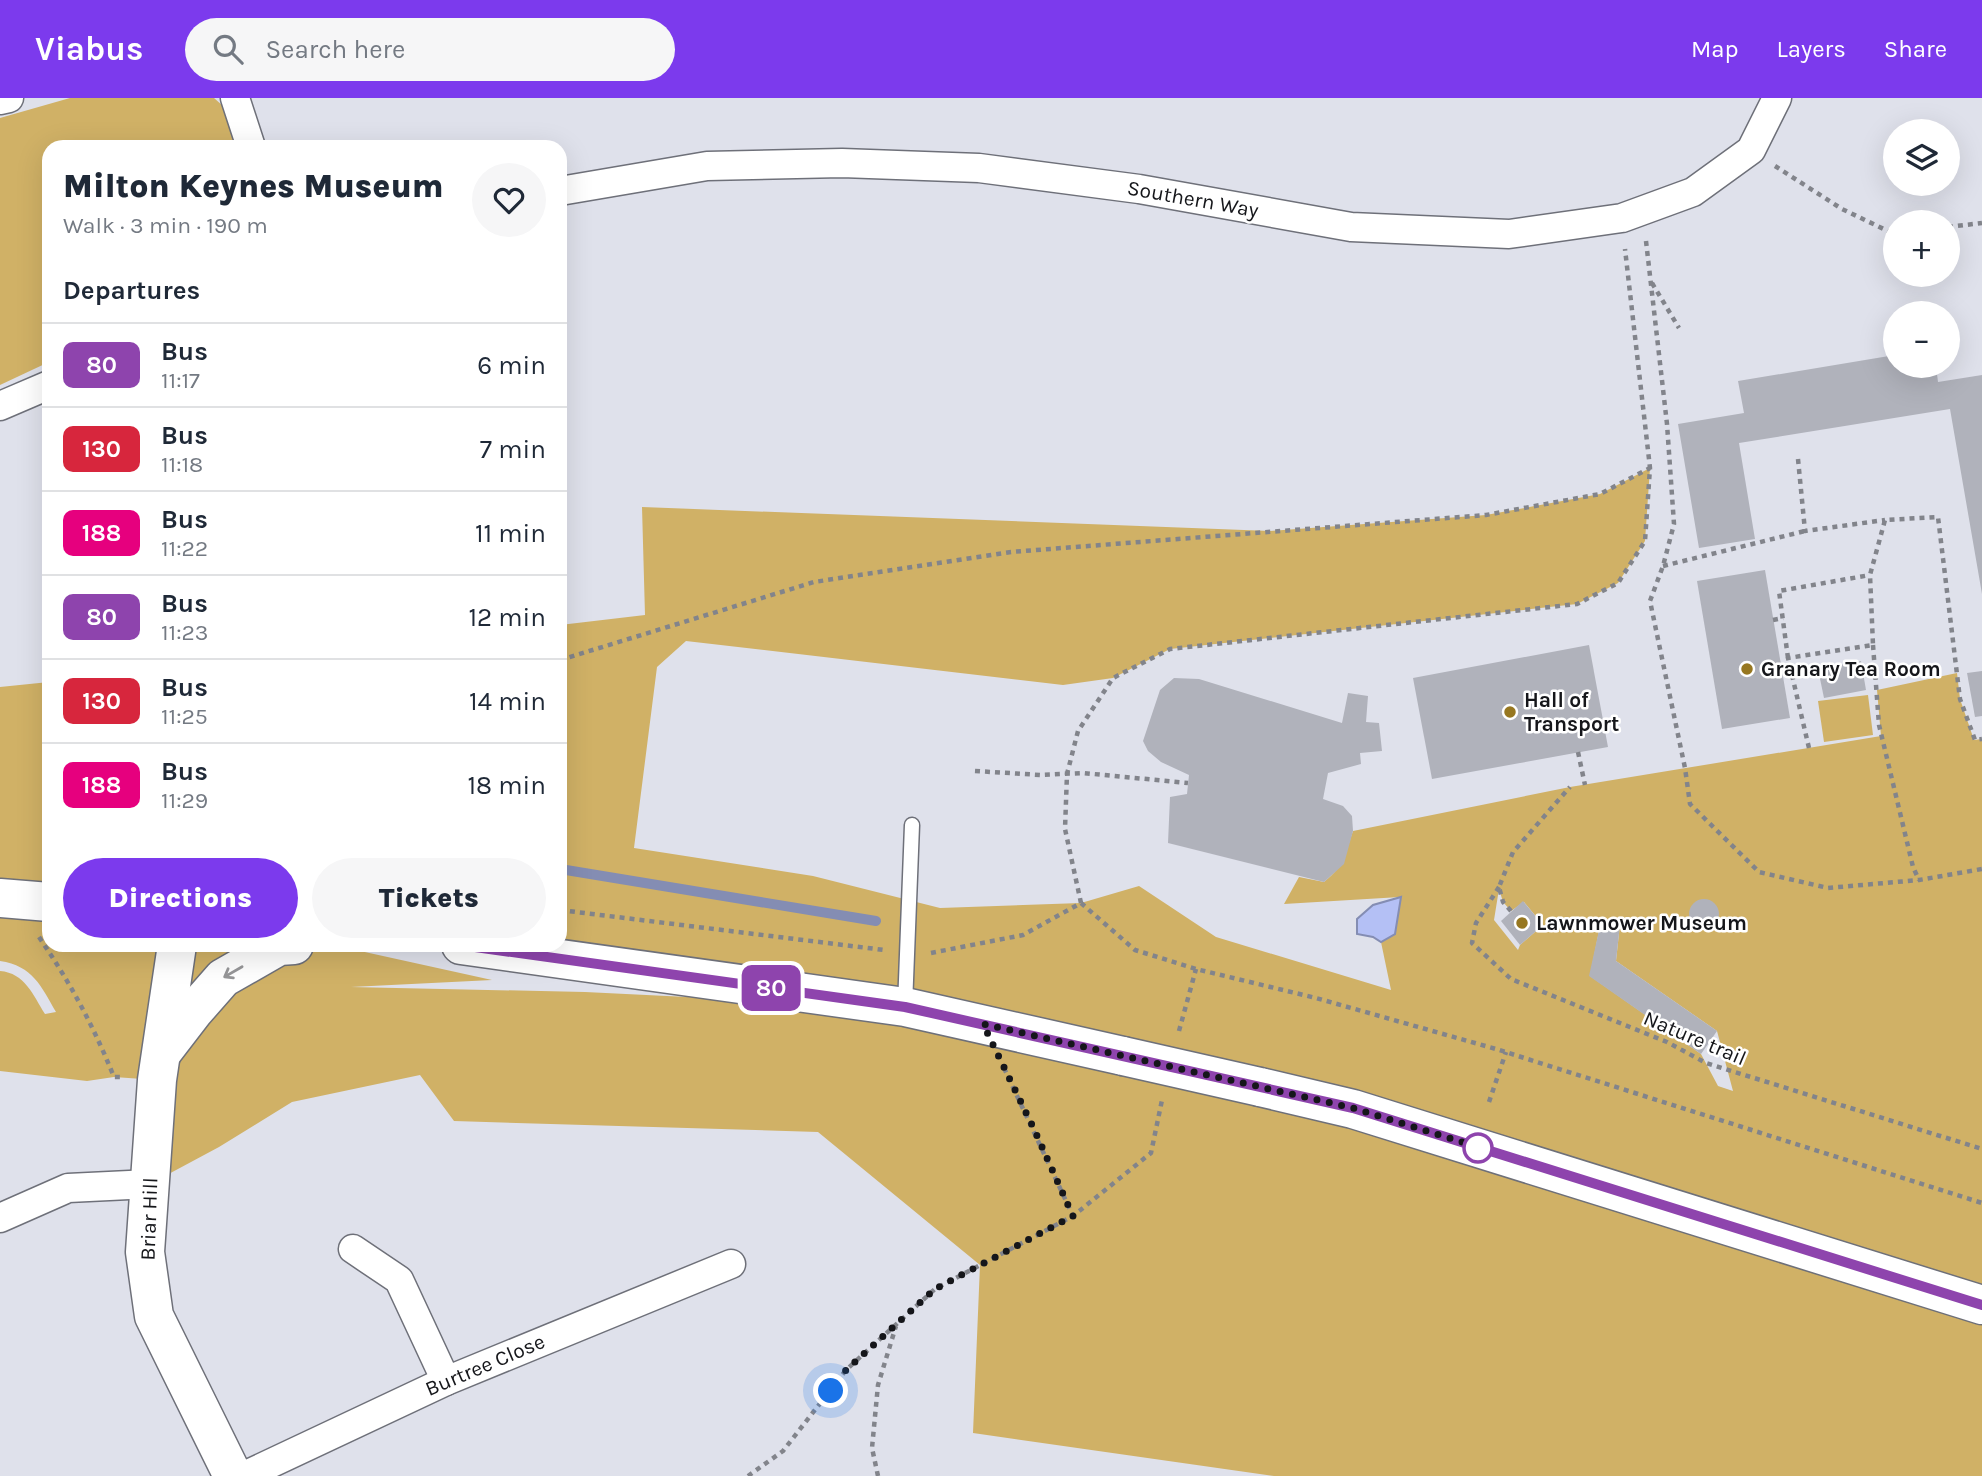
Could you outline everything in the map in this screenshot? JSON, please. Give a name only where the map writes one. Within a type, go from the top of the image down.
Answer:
[{"type":"street","points":[[0,100],[9,98]]},
{"type":"street","points":[[235,98],[249,140]]},
{"type":"street","name":"Southern Way","points":[[567,190],[707,166],[856,164],[979,168],[1139,189],[1351,227],[1509,234],[1632,214],[1693,192],[1751,150],[1777,98]]},
{"type":"street","points":[[0,406],[42,388]]},
{"type":"street","points":[[0,898],[42,901]]},
{"type":"street","name":"Briar Hill","points":[[176,952],[159,1067],[145,1252],[154,1316],[233,1476]]},
{"type":"street","points":[[159,1067],[194,1011],[223,978],[268,952]]},
{"type":"street","points":[[511,952],[905,1007],[1353,1108],[1982,1305]]},
{"type":"street","points":[[0,1218],[68,1188],[150,1184]]},
{"type":"street","points":[[353,1249],[399,1280],[446,1381]]},
{"type":"street","name":"Burtree Close","points":[[244,1476],[446,1381],[731,1264]]},
{"type":"lane","points":[[905,1007],[912,825]]},
{"type":"path","points":[[1751,150],[1842,209],[1883,229]]},
{"type":"path","points":[[1632,214],[1650,279],[1667,424],[1674,524],[1650,601],[1690,804],[1759,872],[1828,888],[1919,880],[1982,869]]},
{"type":"path","points":[[1632,214],[1650,468],[1645,541],[1618,583],[1577,604],[1170,649],[1113,678],[1078,731],[1067,774],[1065,829],[1081,903],[1135,950],[1196,969],[1316,998],[1506,1052],[1982,1203]]},
{"type":"path","points":[[1960,226],[1982,223]]},
{"type":"path","points":[[1650,279],[1679,328]]},
{"type":"path","points":[[1798,459],[1805,531]]},
{"type":"path","points":[[567,658],[814,582],[1011,552],[1486,515],[1600,494],[1650,468]]},
{"type":"path","points":[[1663,566],[1805,531],[1885,520],[1938,517],[1960,699],[1975,740],[1982,739]]},
{"type":"path","points":[[1885,520],[1870,575],[1879,725],[1913,867],[1919,880]]},
{"type":"path","points":[[1809,748],[1788,658],[1779,591],[1870,575]]},
{"type":"path","points":[[1773,620],[1783,618]]},
{"type":"path","points":[[1788,658],[1874,645]]},
{"type":"path","points":[[1578,752],[1585,785]]},
{"type":"path","points":[[975,771],[1067,774],[1188,783]]},
{"type":"path","points":[[1511,911],[1503,902],[1499,887],[1513,852],[1570,787]]},
{"type":"path","name":"Nature trail","points":[[1499,887],[1476,923],[1472,943],[1511,979],[1667,1042],[1706,1063],[1982,1149]]},
{"type":"path","points":[[567,911],[908,953],[934,953],[1023,935],[1081,903]]},
{"type":"path","points":[[26,937],[39,937],[42,941]]},
{"type":"path","points":[[49,952],[73,987],[95,1030],[114,1077],[159,1067]]},
{"type":"path","points":[[1176,1042],[1196,969]]},
{"type":"path","points":[[983,1024],[1073,1216]]},
{"type":"path","points":[[1489,1101],[1506,1052]]},
{"type":"path","points":[[748,1476],[783,1451],[846,1370],[935,1289],[1073,1216],[1151,1153],[1164,1091]]},
{"type":"path","points":[[878,1476],[872,1448],[878,1385],[896,1324]]},
{"type":"shaded area","points":[[70,98],[214,98],[223,106],[233,140],[42,140],[42,365],[0,385],[0,118]]},
{"type":"shaded area","points":[[1650,468],[1645,541],[1618,583],[1577,604],[1170,649],[1113,678],[1063,685],[686,641],[657,667],[634,848],[813,876],[940,908],[1081,903],[1139,886],[1216,937],[1391,990],[1381,942],[1395,934],[1400,897],[1284,904],[1299,877],[1324,882],[1337,870],[1353,831],[1570,787],[1881,736],[1877,690],[1957,673],[1960,699],[1974,740],[1982,739],[1982,1476],[1274,1476],[973,1433],[980,1265],[818,1132],[454,1121],[420,1075],[292,1102],[219,1147],[150,1184],[157,1080],[114,1077],[87,1081],[0,1071],[0,971],[22,980],[45,1014],[56,1012],[28,972],[0,961],[0,687],[42,683],[42,952],[365,952],[492,980],[351,987],[585,992],[894,1007],[567,946],[567,624],[645,615],[642,507],[1270,531],[1486,515],[1600,494]],"holes":[[[1499,889],[1503,902],[1511,911],[1524,902],[1543,925],[1520,945],[1518,950],[1494,920]],[[1601,921],[1620,924],[1616,961],[1717,1031],[1733,1091],[1718,1086],[1701,1054],[1590,976]]]},
{"type":"shaded area","points":[[1868,695],[1873,735],[1824,742],[1818,701]]},
{"type":"water","points":[[1401,897],[1395,934],[1381,942],[1373,937],[1357,934],[1357,919],[1373,905]]},
{"type":"building","points":[[1883,357],[1883,378],[1938,378],[1938,382],[1982,375],[1982,594],[1950,409],[1739,443],[1755,539],[1699,548],[1678,424],[1744,413],[1738,381]]},
{"type":"building","name":"Granary Tea Room","points":[[1765,570],[1790,718],[1722,729],[1697,581]]},
{"type":"building","name":"Hall of Transport","points":[[1589,645],[1608,747],[1432,779],[1413,678]]},
{"type":"building","points":[[1861,661],[1866,690],[1824,698],[1818,669]]},
{"type":"building","points":[[1982,671],[1982,716],[1975,717],[1967,673]]},
{"type":"building","points":[[1174,678],[1199,679],[1342,723],[1348,693],[1368,696],[1366,722],[1379,723],[1382,751],[1360,753],[1361,764],[1328,773],[1323,799],[1343,806],[1352,816],[1353,831],[1344,864],[1324,882],[1168,843],[1170,797],[1187,794],[1189,775],[1161,762],[1148,751],[1143,741],[1160,690]]},
{"type":"building","points":[[1704,899],[1715,903],[1719,914],[1715,925],[1704,929],[1693,925],[1689,914],[1693,903]]},
{"type":"building","name":"Lawnmower Museum","points":[[1523,901],[1543,925],[1520,945],[1501,921]]},
{"type":"building","points":[[1601,921],[1620,924],[1616,961],[1717,1031],[1701,1054],[1589,976]]},
{"type":"waterway","points":[[567,870],[876,921]]},
{"type":"bus line","name":"80","points":[[511,952],[905,1007],[1353,1108],[1982,1305]]},
{"type":"place","name":"Granary Tea Room","points":[[1747,669]]},
{"type":"place","name":"Hall of Transport","points":[[1510,712]]},
{"type":"place","name":"Lawnmower Museum","points":[[1522,923]]},
{"type":"route","points":[[831,1391],[846,1370],[935,1289],[1073,1216],[983,1024],[1353,1108],[1484,1149],[1478,1148]]}]
